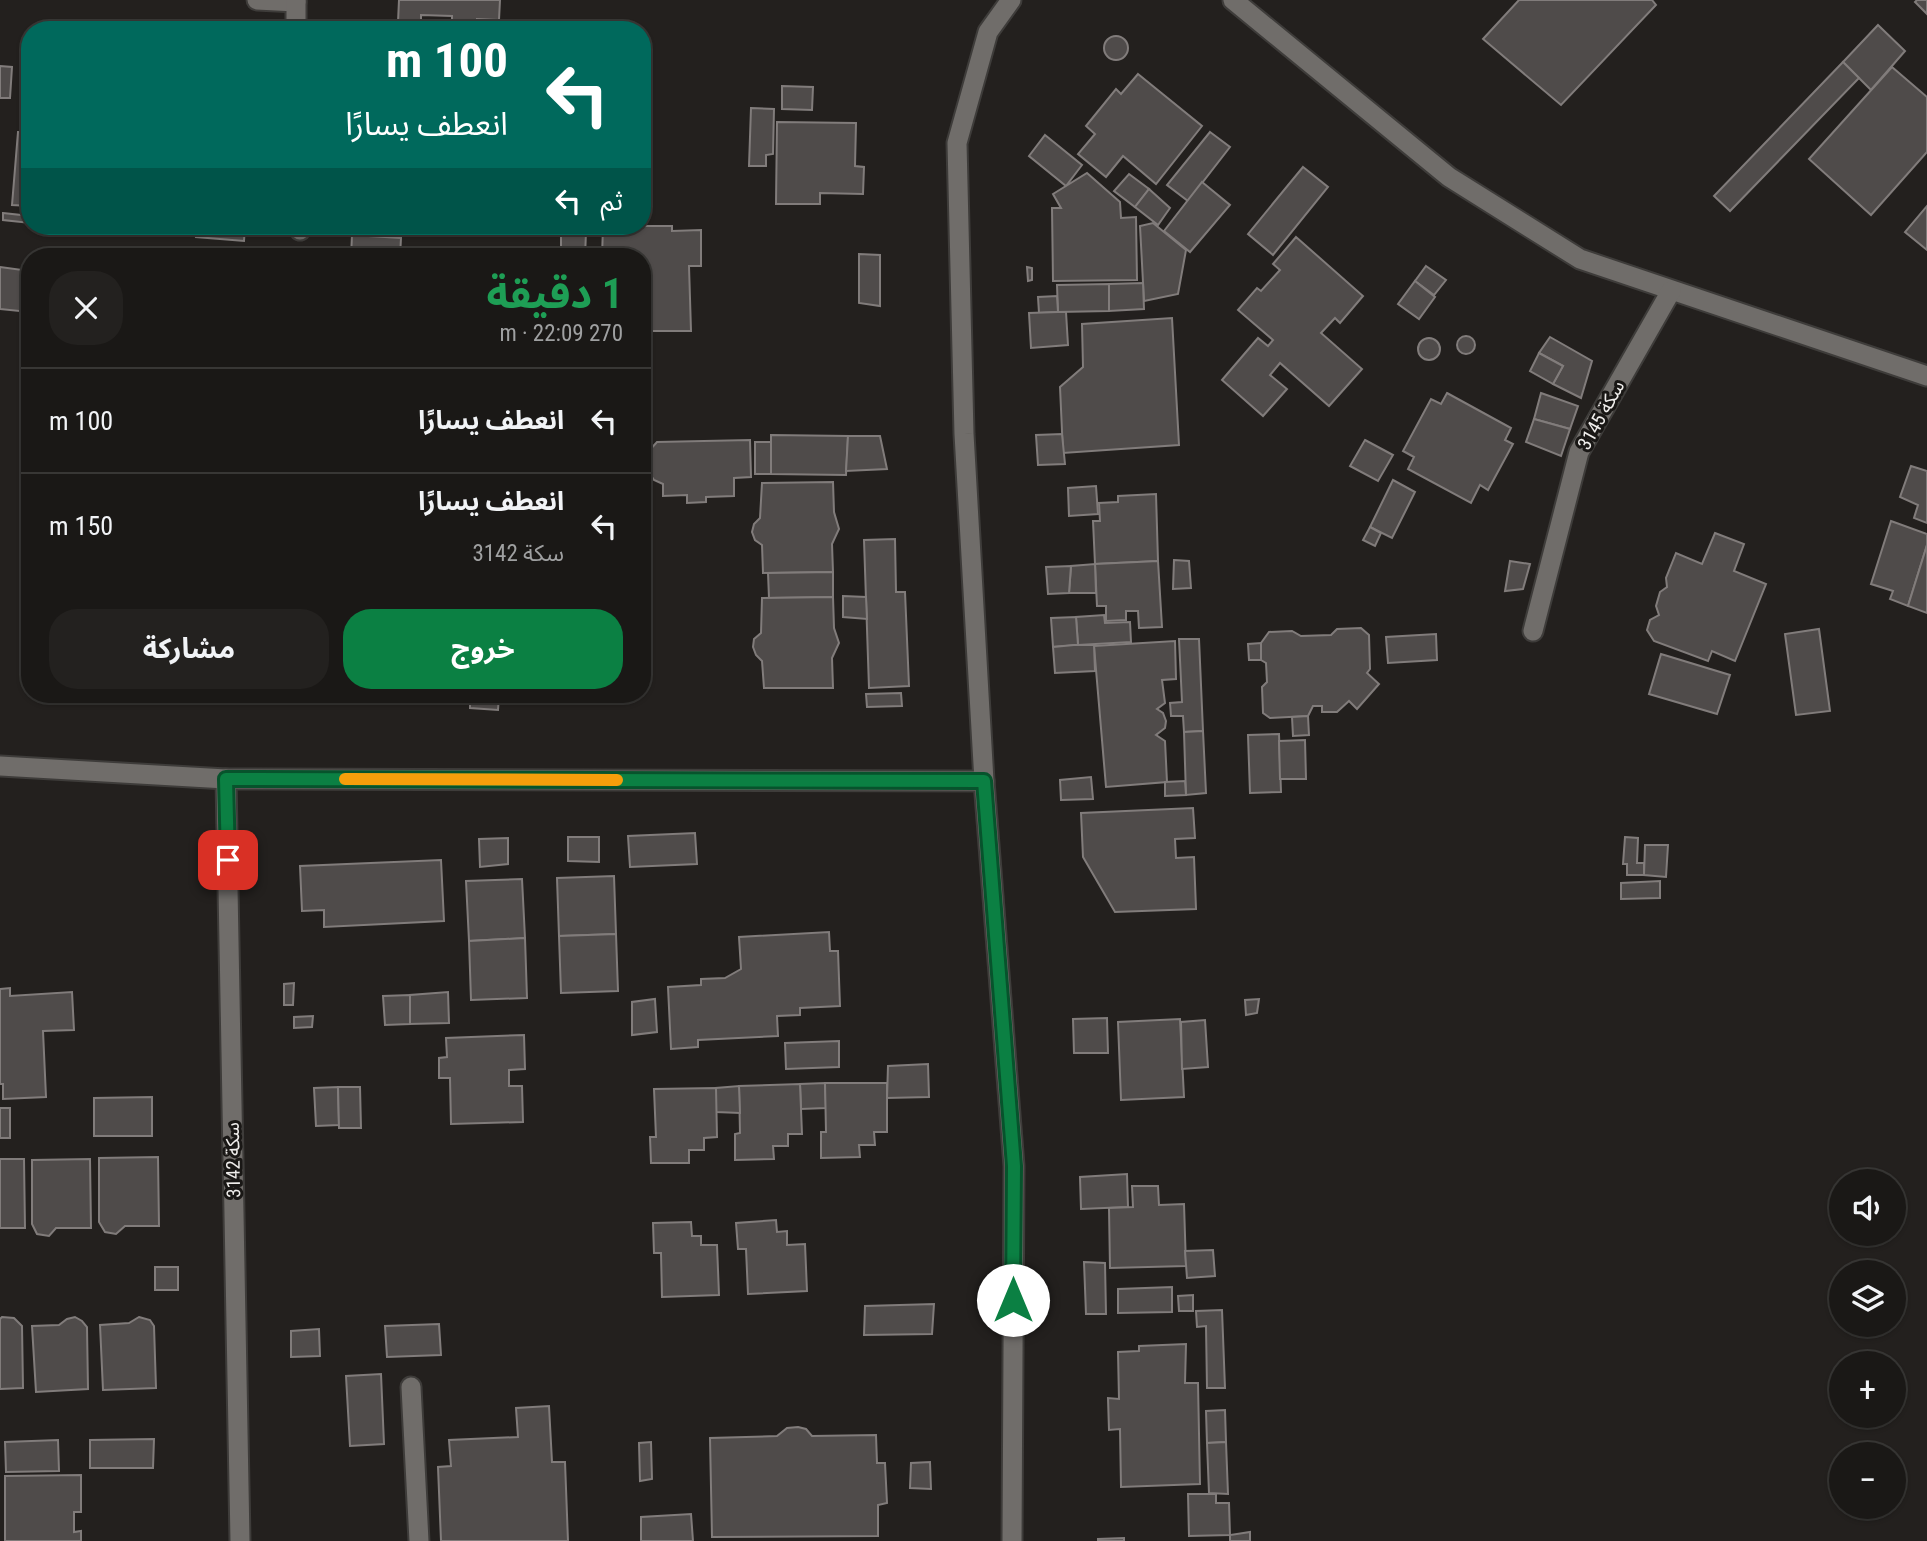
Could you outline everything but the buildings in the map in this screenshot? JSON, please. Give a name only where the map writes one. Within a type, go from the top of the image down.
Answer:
[{"type":"street","points":[[257,0],[296,1],[296,21]]},
{"type":"street","points":[[1011,0],[988,32],[957,142],[964,433],[984,781],[1014,1166],[1012,1541]]},
{"type":"street","points":[[1233,0],[1449,177],[1580,259],[1927,376]]},
{"type":"street","name":"سكة 3145","points":[[1533,631],[1579,452],[1671,291]]},
{"type":"street","points":[[0,766],[226,779],[984,781]]},
{"type":"street","name":"سكة 3142","points":[[226,779],[240,1541]]},
{"type":"street","points":[[411,1387],[419,1541]]},
{"type":"slow traffic","points":[[345,779],[617,780]]},
{"type":"route","points":[[228,860],[226,779],[984,781],[1014,1166],[1013,1300]]}]
